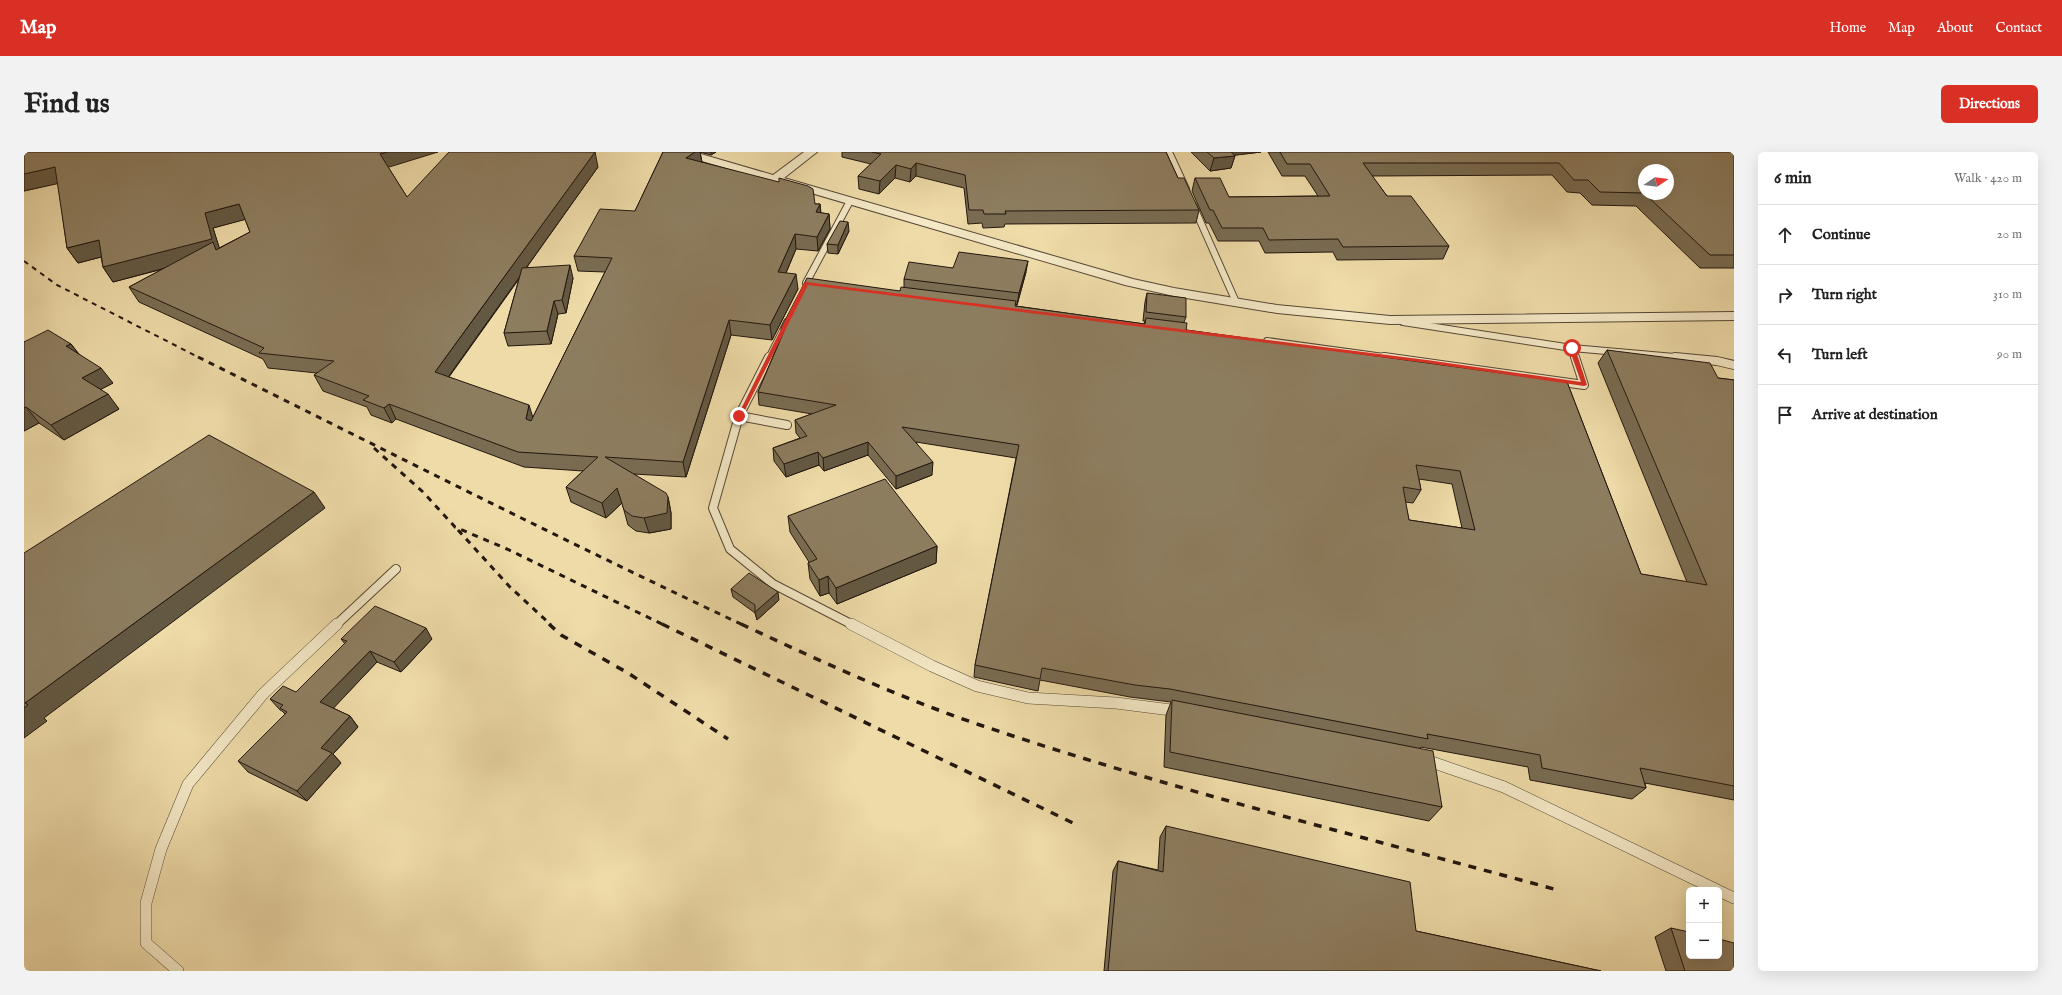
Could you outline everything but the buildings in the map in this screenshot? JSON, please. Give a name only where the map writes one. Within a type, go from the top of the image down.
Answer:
[{"type":"street","points":[[682,152],[1130,282],[1236,302],[1334,316],[1390,320],[1734,316]]},
{"type":"street","points":[[775,179],[811,152]]},
{"type":"lane","points":[[1169,152],[1236,302]]},
{"type":"lane","points":[[822,285],[805,287],[850,201]]},
{"type":"lane","points":[[792,311],[739,416],[713,508],[730,549],[773,584],[932,666],[977,686],[1028,698],[1116,702],[1187,712]]},
{"type":"lane","points":[[1390,320],[1572,348],[1717,361],[1734,365]]},
{"type":"lane","points":[[1261,340],[1584,385],[1572,348]]},
{"type":"lane","points":[[739,416],[787,425]]},
{"type":"lane","points":[[178,971],[146,943],[146,903],[161,849],[188,784],[263,694],[396,570]]},
{"type":"lane","points":[[1410,756],[1433,761],[1504,787],[1710,887]]},
{"type":"lane","points":[[1722,893],[1734,898]]},
{"type":"railway","points":[[24,261],[57,285],[200,358]]},
{"type":"railway","points":[[200,358],[538,526],[743,625]]},
{"type":"railway","points":[[374,448],[423,492],[455,527],[507,549],[664,625]]},
{"type":"railway","points":[[458,530],[509,586],[551,625]]},
{"type":"railway","points":[[549,624],[561,635],[628,673],[728,739]]},
{"type":"railway","points":[[662,624],[1073,823]]},
{"type":"railway","points":[[741,624],[891,691],[952,715],[1053,749],[1195,792],[1554,889]]},
{"type":"route","points":[[739,416],[806,283],[1427,362],[1584,385],[1572,348]]}]
